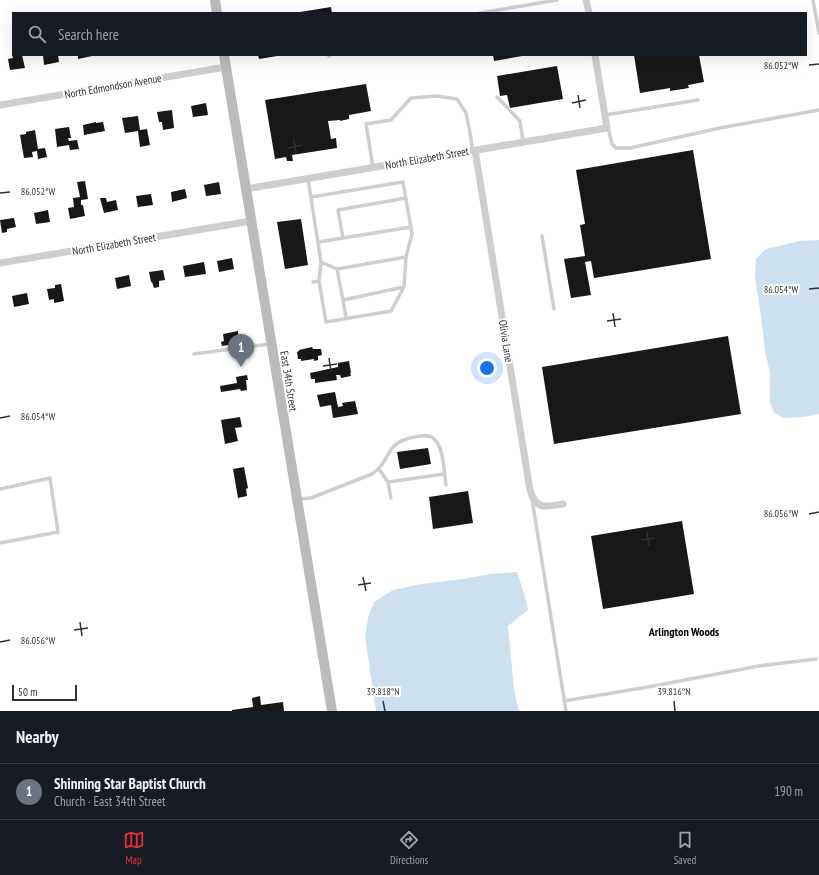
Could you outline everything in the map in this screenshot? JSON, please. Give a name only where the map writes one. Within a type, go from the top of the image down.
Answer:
[{"type":"main road","points":[[215,0],[217,12]]},
{"type":"main road","name":"East 34th Street","points":[[224,56],[332,711]]},
{"type":"street","points":[[586,0],[589,12]]},
{"type":"street","points":[[595,56],[607,128]]},
{"type":"street","name":"North Edmondson Avenue","points":[[0,105],[226,67]]},
{"type":"street","name":"North Elizabeth Street","points":[[246,189],[607,128]]},
{"type":"street","name":"Olivia Lane","points":[[474,150],[532,496]]},
{"type":"street","name":"North Elizabeth Street","points":[[0,263],[251,221]]},
{"type":"street","points":[[532,496],[535,501],[544,506],[563,504]]},
{"type":"lane","points":[[486,12],[557,0]]},
{"type":"lane","points":[[814,0],[819,33]]},
{"type":"lane","points":[[373,167],[366,124],[391,120],[411,98],[437,96],[457,99],[466,113],[474,150]]},
{"type":"lane","points":[[497,97],[520,121],[522,142]]},
{"type":"lane","points":[[605,115],[698,100]]},
{"type":"lane","points":[[607,128],[612,144],[616,148],[630,148],[720,128],[819,110]]},
{"type":"lane","points":[[308,178],[321,262],[319,280],[326,322],[391,311],[404,287],[406,257],[412,234],[403,182],[311,197]]},
{"type":"lane","points":[[343,238],[338,210],[406,198]]},
{"type":"lane","points":[[318,242],[411,226]]},
{"type":"lane","points":[[542,236],[554,309]]},
{"type":"lane","points":[[321,262],[337,269],[406,257]]},
{"type":"lane","points":[[337,269],[346,318]]},
{"type":"lane","points":[[313,282],[319,280]]},
{"type":"lane","points":[[343,300],[404,287]]},
{"type":"lane","points":[[194,354],[271,344]]},
{"type":"lane","points":[[297,499],[311,498],[372,474],[379,469],[394,446],[405,439],[424,435],[432,437],[439,444],[446,485]]},
{"type":"lane","points":[[379,469],[388,482],[391,498]]},
{"type":"lane","points":[[388,482],[444,474]]},
{"type":"lane","points":[[0,488],[50,478],[58,532],[0,543]]},
{"type":"lane","points":[[532,496],[566,711]]},
{"type":"lane","points":[[564,701],[759,666],[816,659]]},
{"type":"water","points":[[819,240],[819,414],[804,417],[784,418],[774,413],[770,402],[770,373],[765,351],[755,278],[756,259],[766,249],[799,241]]},
{"type":"water","points":[[517,572],[528,610],[508,626],[514,690],[519,711],[376,711],[365,637],[368,618],[374,602],[393,590],[421,584],[490,574]]},
{"type":"building","points":[[331,7],[332,12],[300,12]]},
{"type":"building","points":[[12,56],[22,56],[25,68],[10,70],[8,59],[13,58]]},
{"type":"building","points":[[43,56],[58,56],[59,62],[44,65]]},
{"type":"building","points":[[78,56],[92,56],[78,59]]},
{"type":"building","points":[[258,56],[277,56],[259,59]]},
{"type":"building","points":[[493,56],[522,56],[494,61]]},
{"type":"building","points":[[634,56],[699,56],[704,82],[688,85],[689,88],[670,91],[670,88],[640,93]]},
{"type":"building","points":[[557,66],[563,99],[510,108],[507,95],[500,96],[497,76]]},
{"type":"building","points":[[366,84],[371,111],[349,115],[349,119],[328,121],[331,139],[336,138],[337,148],[292,155],[293,161],[287,161],[286,157],[275,159],[265,100]]},
{"type":"building","points":[[206,103],[208,115],[193,117],[191,106]]},
{"type":"building","points":[[172,110],[174,128],[163,130],[162,122],[159,122],[157,112]]},
{"type":"building","points":[[138,116],[140,130],[147,129],[150,145],[140,147],[138,131],[125,133],[122,118]]},
{"type":"building","points":[[103,122],[105,131],[84,135],[83,125]]},
{"type":"building","points":[[69,127],[71,138],[68,138],[69,141],[77,140],[79,149],[70,150],[69,145],[57,147],[55,129]]},
{"type":"building","points":[[35,130],[38,149],[45,148],[47,157],[38,159],[37,151],[32,152],[33,157],[24,158],[20,135]]},
{"type":"building","points":[[693,150],[711,259],[594,278],[591,261],[585,262],[591,295],[571,298],[564,259],[585,256],[580,225],[585,224],[576,170]]},
{"type":"building","points":[[85,181],[88,199],[81,200],[81,205],[83,205],[85,216],[70,219],[68,208],[74,207],[73,198],[80,197],[77,182]]},
{"type":"building","points":[[219,182],[221,194],[206,196],[204,185]]},
{"type":"building","points":[[185,189],[187,198],[172,202],[171,192]]},
{"type":"building","points":[[151,194],[153,205],[138,207],[136,196]]},
{"type":"building","points":[[100,198],[106,198],[107,202],[116,200],[118,210],[104,213]]},
{"type":"building","points":[[48,210],[50,222],[36,224],[34,213]]},
{"type":"building","points":[[14,218],[16,227],[7,229],[7,232],[2,233],[0,220]]},
{"type":"building","points":[[301,219],[308,265],[285,269],[277,222]]},
{"type":"building","points":[[232,258],[234,269],[219,272],[217,261]]},
{"type":"building","points":[[204,262],[206,274],[185,277],[183,266]]},
{"type":"building","points":[[163,270],[165,280],[159,281],[159,287],[154,288],[149,272]]},
{"type":"building","points":[[129,275],[131,286],[117,289],[115,278]]},
{"type":"building","points":[[61,284],[64,301],[54,303],[54,299],[49,300],[47,289],[55,288],[55,285]]},
{"type":"building","points":[[27,293],[29,304],[14,307],[12,296]]},
{"type":"building","points":[[238,331],[238,335],[242,334],[243,341],[239,341],[240,343],[222,346],[221,342],[224,341],[223,334]]},
{"type":"building","points":[[728,336],[741,414],[554,444],[542,367]]},
{"type":"building","points":[[312,347],[313,349],[321,349],[322,355],[318,356],[318,360],[314,361],[314,359],[301,361],[301,359],[298,359],[297,352],[299,350]]},
{"type":"building","points":[[349,361],[351,376],[341,378],[340,375],[336,375],[337,380],[315,383],[315,379],[311,379],[310,373],[338,367],[338,363]]},
{"type":"building","points":[[247,375],[247,390],[241,391],[240,389],[221,392],[220,386],[237,383],[236,377]]},
{"type":"building","points":[[335,392],[338,407],[343,406],[342,403],[355,401],[358,414],[333,418],[331,405],[320,407],[317,395]]},
{"type":"building","points":[[240,417],[242,427],[235,428],[238,441],[225,444],[221,420]]},
{"type":"building","points":[[428,448],[431,464],[400,469],[397,452]]},
{"type":"building","points":[[244,467],[248,488],[246,489],[247,496],[238,498],[233,469]]},
{"type":"building","points":[[468,491],[473,523],[433,529],[429,497]]},
{"type":"building","points":[[682,521],[694,594],[603,609],[591,536]]},
{"type":"building","points":[[260,696],[261,705],[283,702],[284,711],[232,711],[253,707],[252,698]]},
{"type":"place","name":"Shinning Star Baptist Church","points":[[241,367]]},
{"type":"district","name":"Arlington Woods","points":[[684,632]]}]
